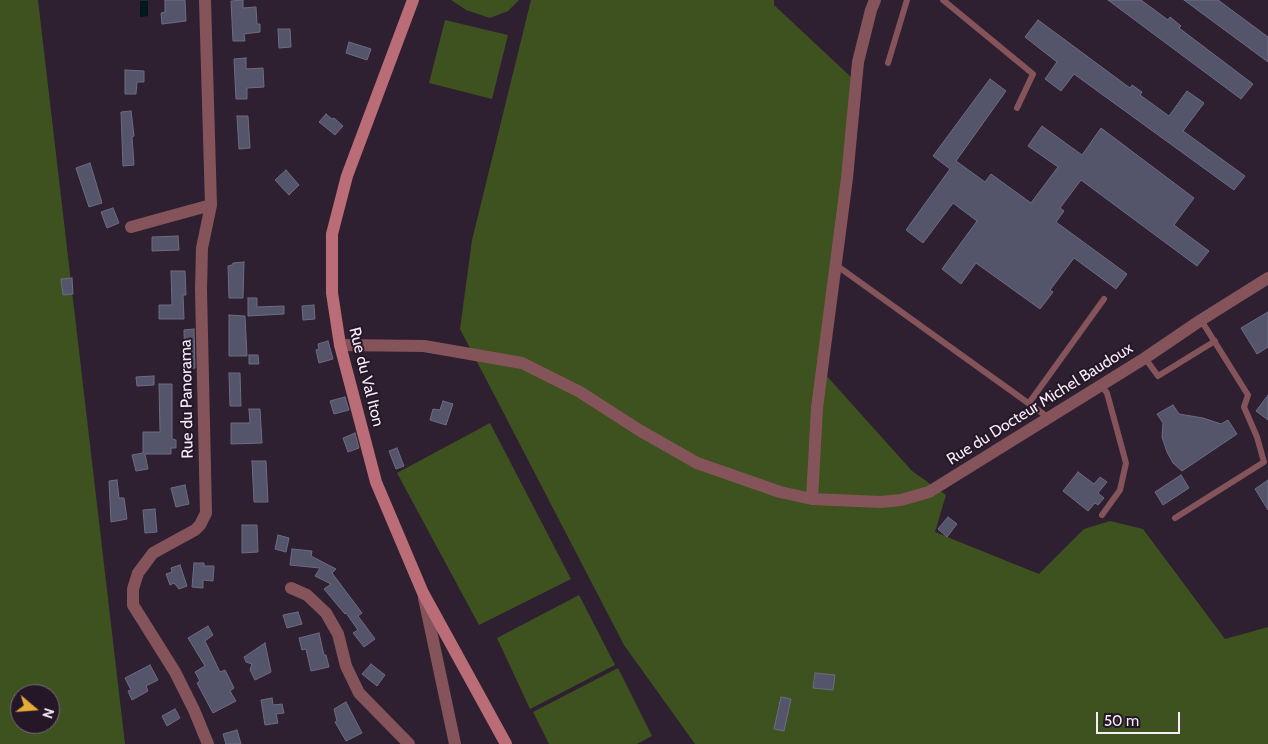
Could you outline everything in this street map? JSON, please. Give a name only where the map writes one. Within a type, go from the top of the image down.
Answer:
[{"type":"street","name":"Rue du Panorama","points":[[205,0],[211,205],[202,248],[201,290],[206,513],[195,530],[153,553],[138,573],[133,589],[134,605],[175,672],[208,744]]},
{"type":"street","name":"Rue du Val Iton","points":[[413,0],[348,176],[332,234],[332,293],[340,345],[376,482],[423,593],[506,744]]},
{"type":"street","points":[[812,499],[817,408],[836,265],[858,62],[875,0]]},
{"type":"street","points":[[131,227],[211,205]]},
{"type":"street","name":"Rue du Docteur Michel Baudoux","points":[[340,345],[424,346],[522,363],[580,392],[639,430],[698,463],[780,492],[812,499],[881,502],[901,500],[929,492],[1144,358],[1201,320],[1248,294],[1268,278]]},
{"type":"street","points":[[291,588],[308,595],[326,613],[338,634],[346,666],[359,693],[409,744]]},
{"type":"street","points":[[423,593],[455,744]]},
{"type":"lane","points":[[888,63],[907,0]]},
{"type":"lane","points":[[943,0],[1032,74],[1017,108]]},
{"type":"lane","points":[[836,265],[1049,418]]},
{"type":"lane","points":[[1028,403],[1104,299]]},
{"type":"lane","points":[[1176,518],[1266,463],[1258,437],[1244,407],[1248,394],[1201,320]]},
{"type":"lane","points":[[1144,358],[1158,376],[1215,341]]},
{"type":"lane","points":[[1101,385],[1107,393],[1126,463],[1120,490],[1102,515]]},
{"type":"green space","points":[[0,0],[38,0],[125,744],[0,744]]},
{"type":"green space","points":[[451,0],[519,0],[508,11],[490,18],[466,10]]},
{"type":"green space","points":[[531,0],[774,0],[774,5],[851,77],[825,374],[912,471],[946,495],[935,532],[1039,574],[1084,529],[1110,521],[1143,529],[1225,639],[1268,627],[1268,744],[695,744],[624,645],[460,329],[472,240]]},
{"type":"green space","points":[[445,20],[508,35],[492,99],[429,83]]},
{"type":"green space","points":[[490,423],[571,579],[479,625],[397,473]]},
{"type":"green space","points":[[579,595],[615,665],[530,709],[497,638]]},
{"type":"green space","points":[[618,668],[652,736],[637,744],[549,744],[533,712]]},
{"type":"shaded area","points":[[140,1],[148,1],[148,16],[140,17]]},
{"type":"building","points":[[165,0],[185,0],[186,21],[162,24],[161,13],[165,12]]},
{"type":"building","points":[[243,0],[243,8],[256,7],[257,24],[260,24],[260,32],[244,34],[245,41],[233,41],[231,1]]},
{"type":"building","points":[[1108,0],[1141,0],[1168,20],[1170,17],[1181,26],[1179,28],[1253,84],[1241,99]]},
{"type":"building","points":[[1184,0],[1218,0],[1268,37],[1268,62]]},
{"type":"building","points":[[1038,20],[1130,88],[1132,85],[1142,92],[1140,95],[1169,116],[1187,91],[1204,103],[1183,131],[1245,176],[1234,190],[1074,74],[1061,91],[1045,79],[1057,62],[1025,37]]},
{"type":"building","points":[[278,29],[290,29],[291,47],[279,48]]},
{"type":"building","points":[[349,42],[371,49],[367,60],[346,53]]},
{"type":"building","points":[[246,58],[246,69],[263,68],[264,87],[247,88],[247,99],[236,99],[234,59]]},
{"type":"building","points":[[125,70],[144,71],[144,82],[137,82],[136,94],[125,94]]},
{"type":"building","points":[[990,79],[1006,91],[956,161],[985,182],[991,174],[1031,203],[1058,167],[1028,146],[1042,126],[1082,155],[1101,128],[1194,198],[1174,225],[1209,251],[1197,266],[1081,180],[1060,208],[1064,211],[1056,222],[1127,274],[1116,289],[1074,258],[1050,290],[1053,292],[1040,309],[976,263],[961,284],[942,269],[977,221],[953,203],[923,243],[906,230],[950,169],[933,156]]},
{"type":"building","points":[[131,111],[134,136],[132,137],[134,165],[123,166],[121,112]]},
{"type":"building","points":[[326,114],[343,126],[335,135],[319,122]]},
{"type":"building","points":[[237,116],[248,116],[250,148],[239,149]]},
{"type":"building","points":[[90,163],[102,203],[89,207],[76,168]]},
{"type":"building","points":[[286,170],[299,185],[289,195],[275,180]]},
{"type":"building","points":[[113,208],[119,223],[107,228],[101,212]]},
{"type":"building","points":[[178,236],[179,250],[152,251],[152,237]]},
{"type":"building","points":[[244,262],[243,298],[229,298],[228,266],[233,263]]},
{"type":"building","points":[[171,271],[185,271],[184,319],[159,319],[159,305],[172,305]]},
{"type":"building","points":[[72,278],[73,294],[63,295],[61,279]]},
{"type":"building","points":[[248,298],[257,298],[257,307],[284,306],[284,314],[248,316]]},
{"type":"building","points":[[314,305],[315,319],[303,320],[302,306]]},
{"type":"building","points":[[1268,312],[1268,347],[1257,354],[1241,328]]},
{"type":"building","points":[[229,315],[245,316],[247,356],[229,356]]},
{"type":"building","points":[[194,329],[195,368],[185,369],[184,330]]},
{"type":"building","points":[[328,341],[333,359],[319,363],[316,350],[319,349],[318,344]]},
{"type":"building","points":[[249,355],[258,355],[259,364],[249,364]]},
{"type":"building","points":[[229,373],[240,373],[241,406],[230,406]]},
{"type":"building","points":[[154,376],[154,385],[137,386],[136,377]]},
{"type":"building","points":[[159,384],[172,384],[172,439],[176,440],[176,448],[171,448],[171,454],[145,454],[148,469],[136,471],[132,455],[143,453],[143,432],[160,432]]},
{"type":"building","points":[[1268,395],[1268,420],[1256,411]]},
{"type":"building","points":[[345,397],[349,410],[334,414],[330,401]]},
{"type":"building","points":[[443,401],[453,404],[446,425],[430,420],[433,409],[440,410]]},
{"type":"building","points":[[1173,405],[1179,414],[1203,418],[1221,424],[1228,420],[1237,434],[1182,471],[1173,463],[1167,452],[1162,437],[1163,423],[1157,414]]},
{"type":"building","points":[[249,409],[260,409],[262,443],[231,444],[231,423],[250,423]]},
{"type":"building","points":[[355,433],[359,448],[348,452],[343,438]]},
{"type":"building","points":[[397,448],[404,466],[396,469],[389,451]]},
{"type":"building","points":[[252,461],[266,461],[268,502],[254,502]]},
{"type":"building","points":[[1078,472],[1094,484],[1100,477],[1107,482],[1098,493],[1104,498],[1098,505],[1095,503],[1088,511],[1063,491]]},
{"type":"building","points":[[1181,475],[1189,488],[1163,505],[1155,492]]},
{"type":"building","points":[[117,480],[119,498],[124,498],[127,519],[111,522],[109,481]]},
{"type":"building","points":[[1268,480],[1268,510],[1255,489]]},
{"type":"building","points":[[185,485],[189,504],[176,507],[171,488]]},
{"type":"building","points":[[155,509],[157,532],[145,533],[143,510]]},
{"type":"building","points":[[948,517],[957,524],[947,537],[938,529]]},
{"type":"building","points":[[242,525],[257,525],[258,552],[242,553]]},
{"type":"building","points":[[278,535],[289,538],[286,552],[275,549]]},
{"type":"building","points":[[292,549],[312,551],[311,556],[336,569],[332,573],[362,613],[358,616],[375,639],[364,647],[353,633],[358,630],[346,613],[324,589],[331,584],[315,576],[320,568],[290,565]]},
{"type":"building","points":[[194,563],[214,566],[213,581],[203,580],[203,588],[192,587]]},
{"type":"building","points":[[180,565],[187,586],[179,589],[174,583],[170,585],[166,574],[172,572],[171,568]]},
{"type":"building","points":[[298,612],[302,624],[287,628],[283,615]]},
{"type":"building","points":[[208,626],[213,635],[205,641],[220,672],[225,670],[234,688],[230,691],[236,701],[213,713],[197,683],[200,681],[195,672],[205,666],[188,638]]},
{"type":"building","points":[[319,633],[329,667],[311,671],[306,649],[302,650],[299,638]]},
{"type":"building","points":[[265,643],[271,672],[255,680],[250,670],[252,664],[246,662],[244,657]]},
{"type":"building","points":[[371,664],[385,675],[377,686],[362,674]]},
{"type":"building","points":[[150,665],[158,680],[146,686],[148,691],[132,700],[128,691],[131,690],[125,678]]},
{"type":"building","points":[[815,673],[835,675],[833,690],[813,688]]},
{"type":"building","points":[[781,697],[791,699],[784,731],[774,729]]},
{"type":"building","points":[[272,698],[273,705],[282,704],[284,713],[276,714],[278,723],[265,725],[261,700]]},
{"type":"building","points":[[346,702],[362,733],[346,741],[335,722],[337,721],[334,709]]},
{"type":"building","points":[[175,709],[180,718],[167,726],[162,716]]},
{"type":"building","points":[[237,730],[241,744],[226,744],[223,734]]}]
